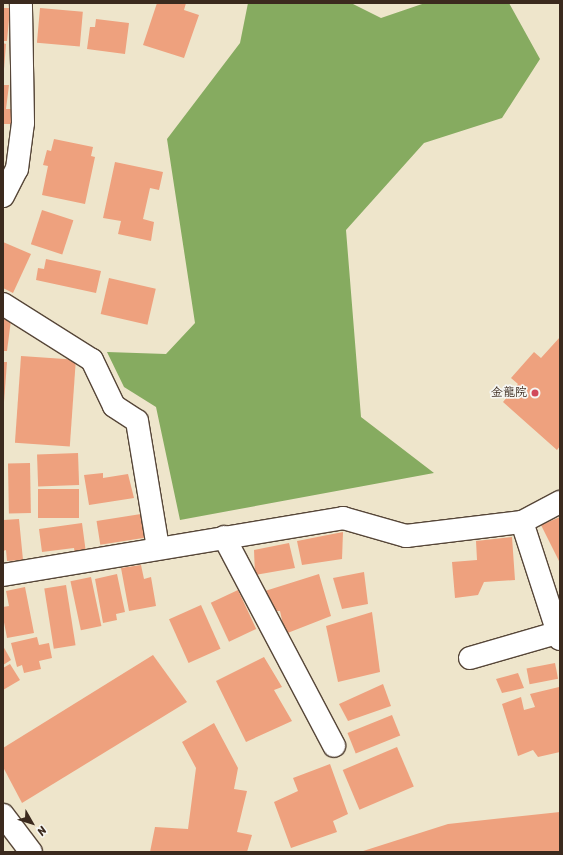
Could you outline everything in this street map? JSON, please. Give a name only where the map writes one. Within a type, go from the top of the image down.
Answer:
[{"type":"street","points":[[3,196],[17,169],[23,123],[21,3]]},
{"type":"street","points":[[3,304],[92,360],[114,406],[137,421],[158,548]]},
{"type":"street","points":[[3,575],[343,518],[406,536],[522,522],[560,502]]},
{"type":"street","points":[[470,658],[559,634],[522,522]]},
{"type":"street","points":[[224,537],[334,746]]},
{"type":"street","points":[[3,815],[32,852]]},
{"type":"green space","points":[[248,3],[351,3],[381,18],[425,3],[509,3],[540,59],[502,118],[424,143],[346,230],[361,417],[434,473],[180,520],[156,407],[124,387],[107,352],[166,354],[195,323],[167,139],[240,43]]},
{"type":"building","points":[[157,3],[186,3],[184,10],[199,15],[184,58],[143,45]]},
{"type":"building","points":[[3,8],[10,8],[7,41],[3,41]]},
{"type":"building","points":[[40,8],[83,12],[80,47],[37,43]]},
{"type":"building","points":[[96,19],[129,23],[125,54],[87,49],[90,27],[95,27]]},
{"type":"building","points":[[3,43],[6,44],[4,69],[3,69]]},
{"type":"building","points":[[3,85],[9,85],[6,109],[13,109],[12,124],[3,124]]},
{"type":"building","points":[[54,139],[93,147],[91,156],[95,157],[85,204],[42,195],[48,166],[43,165],[47,150],[51,151]]},
{"type":"building","points":[[115,162],[163,172],[159,190],[150,188],[143,219],[154,222],[151,241],[118,234],[121,221],[103,218]]},
{"type":"building","points":[[42,210],[73,220],[62,254],[31,244]]},
{"type":"building","points":[[3,242],[31,254],[13,293],[3,288]]},
{"type":"building","points":[[46,259],[101,271],[96,293],[36,280],[38,268],[44,269]]},
{"type":"building","points":[[109,278],[156,289],[147,325],[101,314]]},
{"type":"building","points":[[3,319],[11,320],[7,351],[3,351]]},
{"type":"building","name":"金龍院","points":[[560,337],[560,446],[557,450],[503,402],[518,384],[511,378],[534,352],[541,358]]},
{"type":"building","points":[[21,356],[76,360],[70,447],[15,443]]},
{"type":"building","points":[[3,362],[7,362],[4,402],[3,402]]},
{"type":"building","points":[[78,453],[79,485],[38,486],[37,454]]},
{"type":"building","points":[[8,463],[30,463],[31,513],[9,513]]},
{"type":"building","points":[[103,473],[103,478],[128,474],[134,498],[89,505],[84,475]]},
{"type":"building","points":[[38,489],[79,489],[79,518],[38,518]]},
{"type":"building","points":[[141,514],[145,538],[100,545],[97,521]]},
{"type":"building","points":[[560,517],[560,563],[541,525]]},
{"type":"building","points":[[19,519],[23,560],[7,561],[6,550],[3,551],[3,520]]},
{"type":"building","points":[[82,523],[86,553],[75,555],[74,548],[42,552],[39,529]]},
{"type":"building","points":[[343,532],[342,559],[302,565],[297,541]]},
{"type":"building","points":[[512,537],[515,580],[484,582],[478,595],[455,598],[452,562],[477,560],[476,541]]},
{"type":"building","points":[[289,543],[295,568],[255,575],[254,550]]},
{"type":"building","points":[[141,565],[144,579],[151,577],[156,606],[129,611],[121,568]]},
{"type":"building","points":[[364,572],[368,604],[342,609],[333,578]]},
{"type":"building","points":[[117,574],[125,612],[116,614],[117,620],[103,623],[95,579]]},
{"type":"building","points":[[319,574],[331,616],[285,634],[280,611],[271,611],[265,591]]},
{"type":"building","points":[[91,577],[101,626],[81,630],[70,581]]},
{"type":"building","points":[[66,585],[76,645],[54,649],[44,588]]},
{"type":"building","points":[[25,587],[34,633],[7,638],[3,617],[3,607],[9,606],[6,591]]},
{"type":"building","points":[[238,590],[256,629],[229,642],[211,603]]},
{"type":"building","points":[[201,605],[221,649],[189,663],[169,619]]},
{"type":"building","points":[[372,612],[380,672],[338,682],[326,626]]},
{"type":"building","points":[[37,637],[39,645],[49,643],[52,658],[39,661],[41,669],[24,673],[22,665],[17,667],[11,643]]},
{"type":"building","points":[[3,646],[11,660],[3,665]]},
{"type":"building","points":[[153,655],[187,702],[22,803],[3,767],[3,748]]},
{"type":"building","points":[[264,657],[282,687],[274,690],[292,721],[246,742],[216,681]]},
{"type":"building","points":[[555,663],[558,679],[530,684],[527,669]]},
{"type":"building","points":[[10,664],[20,680],[3,690],[3,668]]},
{"type":"building","points":[[518,673],[524,688],[502,693],[496,679]]},
{"type":"building","points":[[383,684],[391,706],[348,721],[339,704]]},
{"type":"building","points":[[559,687],[560,752],[538,757],[533,750],[518,756],[502,704],[521,697],[524,710],[535,707],[530,694]]},
{"type":"building","points":[[392,715],[400,735],[356,753],[347,733]]},
{"type":"building","points":[[214,723],[238,768],[234,789],[247,791],[237,832],[252,835],[247,852],[150,852],[155,827],[188,829],[196,768],[182,742]]},
{"type":"building","points":[[397,747],[414,787],[359,810],[343,770]]},
{"type":"building","points":[[330,764],[348,814],[333,821],[337,832],[291,848],[274,802],[298,791],[293,778]]},
{"type":"building","points":[[560,812],[560,852],[360,852],[448,824]]},
{"type":"place","name":"金龍院","points":[[535,393]]}]
